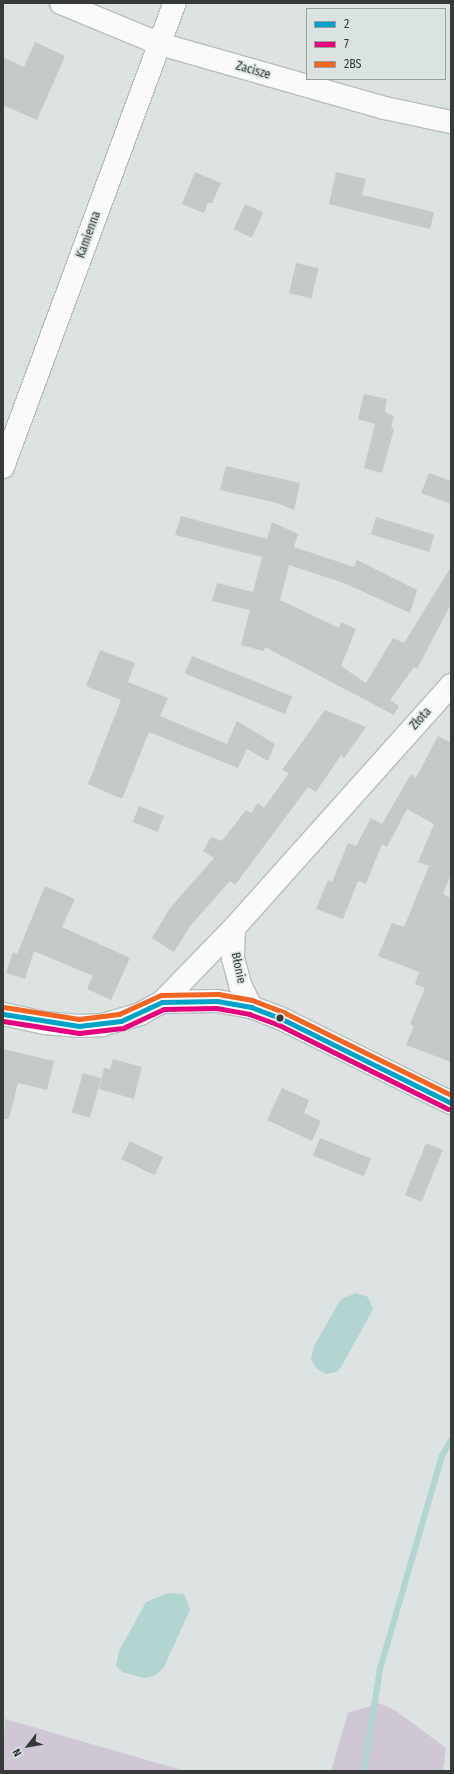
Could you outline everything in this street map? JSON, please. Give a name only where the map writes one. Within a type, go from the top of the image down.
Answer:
[{"type":"street","name":"Zacisze","points":[[61,3],[160,44],[385,108],[451,122]]},
{"type":"street","name":"Kamienna","points":[[3,467],[175,3]]},
{"type":"street","name":"Złota","points":[[3,1014],[45,1023],[79,1026],[102,1025],[140,1014],[162,1002],[234,928],[451,685]]},
{"type":"street","name":"Błonie","points":[[234,928],[233,958],[240,985],[251,1007]]},
{"type":"street","points":[[162,1002],[217,1001],[251,1007],[280,1018],[451,1103]]},
{"type":"shaded area","points":[[379,1703],[396,1711],[446,1748],[443,1771],[331,1771],[348,1713]]},
{"type":"shaded area","points":[[5,1719],[185,1771],[3,1771]]},
{"type":"water","points":[[356,1293],[368,1297],[373,1309],[343,1364],[337,1372],[326,1374],[316,1368],[311,1359],[314,1346],[341,1299]]},
{"type":"water","points":[[168,1593],[184,1594],[190,1610],[163,1669],[154,1676],[144,1678],[122,1672],[116,1666],[119,1651],[146,1602]]},
{"type":"building","points":[[35,42],[65,56],[37,120],[3,105],[3,57],[24,67]]},
{"type":"building","points":[[195,172],[221,183],[212,203],[208,203],[204,213],[182,204]]},
{"type":"building","points":[[336,172],[366,179],[362,195],[434,212],[430,229],[329,204]]},
{"type":"building","points":[[245,204],[263,212],[252,238],[234,230]]},
{"type":"building","points":[[296,263],[318,268],[311,298],[289,293]]},
{"type":"building","points":[[364,394],[387,399],[385,412],[394,416],[391,428],[394,429],[382,473],[364,468],[375,424],[358,419]]},
{"type":"building","points":[[226,466],[300,483],[294,510],[277,503],[220,490]]},
{"type":"building","points":[[429,473],[451,481],[451,504],[421,493]]},
{"type":"building","points":[[181,516],[267,539],[272,522],[298,534],[294,547],[354,567],[357,560],[417,590],[410,613],[344,583],[289,565],[280,600],[339,628],[341,622],[356,629],[341,666],[366,683],[393,638],[404,643],[451,567],[451,604],[417,669],[414,667],[390,700],[399,706],[394,715],[265,647],[264,651],[241,645],[250,610],[212,601],[217,583],[253,592],[262,557],[175,535]]},
{"type":"building","points":[[376,517],[434,535],[429,552],[371,534]]},
{"type":"building","points":[[100,650],[135,663],[128,682],[168,698],[160,716],[227,744],[237,721],[275,744],[268,761],[247,749],[238,768],[149,732],[122,799],[88,784],[121,700],[86,686]]},
{"type":"building","points":[[192,656],[292,696],[285,714],[185,674]]},
{"type":"building","points":[[325,710],[366,727],[344,758],[341,755],[316,792],[308,787],[235,885],[230,881],[191,925],[174,952],[152,938],[170,908],[214,858],[203,851],[211,837],[222,841],[246,810],[251,813],[258,803],[264,808],[289,773],[282,770]]},
{"type":"building","points":[[438,736],[451,743],[451,874],[443,894],[451,898],[451,1062],[406,1045],[414,1026],[410,1024],[425,988],[415,984],[419,972],[378,956],[392,923],[404,927],[429,866],[418,862],[434,824],[407,809],[387,847],[382,844],[366,884],[358,881],[343,919],[316,909],[328,880],[332,882],[348,843],[356,846],[371,818],[382,824],[411,774],[416,778]]},
{"type":"building","points":[[139,806],[164,816],[158,832],[133,822]]},
{"type":"building","points":[[45,886],[75,899],[62,927],[130,958],[111,1000],[87,989],[93,976],[34,951],[25,979],[6,973],[13,952],[17,954]]},
{"type":"building","points":[[3,1049],[54,1061],[47,1090],[18,1083],[9,1119],[3,1119]]},
{"type":"building","points":[[113,1059],[142,1067],[134,1099],[99,1089],[104,1068],[110,1069]]},
{"type":"building","points":[[83,1073],[101,1078],[90,1118],[72,1112]]},
{"type":"building","points":[[282,1088],[309,1100],[304,1113],[321,1121],[312,1141],[267,1120]]},
{"type":"building","points":[[320,1138],[371,1159],[364,1176],[313,1156]]},
{"type":"building","points":[[130,1141],[163,1157],[154,1175],[121,1159]]},
{"type":"building","points":[[426,1143],[443,1150],[422,1202],[405,1195]]},
{"type":"waterway","points":[[364,1771],[380,1669],[442,1456],[451,1440]]},
{"type":"transit line","name":"2BS","points":[[4,1007],[79,1019],[119,1014],[161,995],[218,994],[252,1000],[283,1012],[451,1095]]},
{"type":"transit line","name":"2","points":[[3,1014],[79,1026],[121,1021],[162,1002],[217,1001],[251,1007],[280,1018],[451,1103]]},
{"type":"transit line","name":"7","points":[[3,1021],[79,1033],[123,1028],[164,1009],[216,1008],[249,1014],[277,1024],[448,1109]]}]
